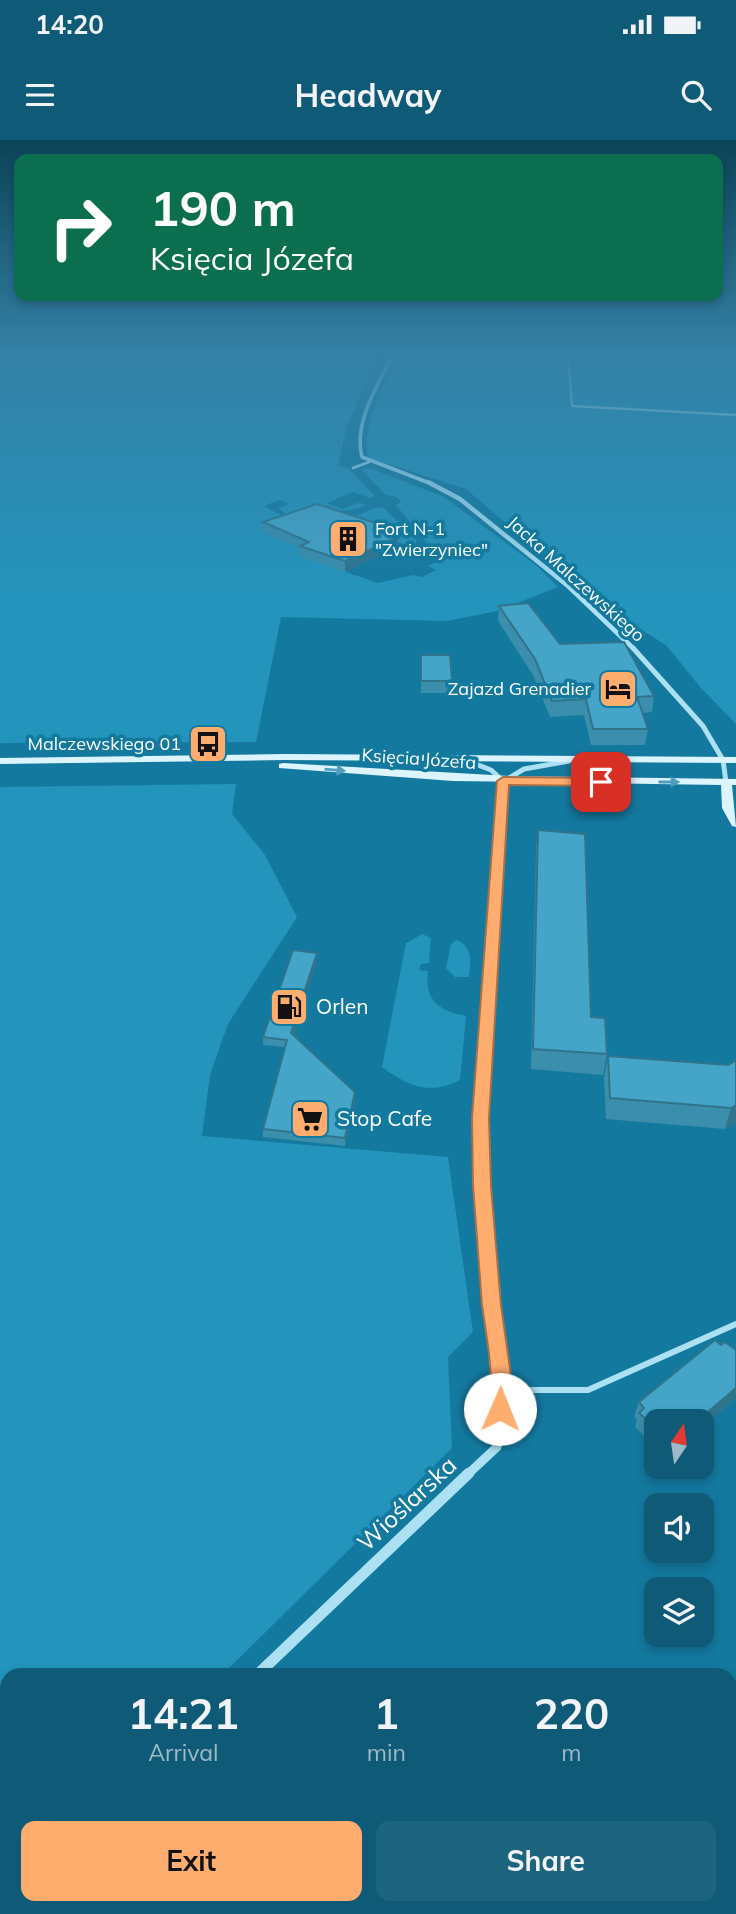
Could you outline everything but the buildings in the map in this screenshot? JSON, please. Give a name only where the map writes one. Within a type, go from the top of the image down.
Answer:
[{"type":"main road","name":"Księcia Józefa","points":[[0,761],[461,758],[569,761],[736,760]]},
{"type":"main road","name":"Księcia Józefa","points":[[194,759],[399,776],[503,781],[731,782]]},
{"type":"main road","points":[[731,782],[728,808],[736,824]]},
{"type":"street","points":[[361,436],[358,445],[362,457],[369,462]]},
{"type":"street","name":"Jacka Malczewskiego","points":[[369,462],[431,483],[460,499],[517,542],[589,604],[650,664],[703,726],[723,760]]},
{"type":"street","points":[[461,758],[488,767],[503,781],[524,769],[569,761]]},
{"type":"street","points":[[723,760],[731,782]]},
{"type":"street","name":"Wioślarska","points":[[264,1668],[497,1447],[502,1390],[487,1245],[481,1118],[503,781]]},
{"type":"lane","points":[[354,468],[369,462]]},
{"type":"lane","points":[[502,1390],[587,1390],[736,1324]]},
{"type":"shaded area","points":[[0,436],[345,436],[338,466],[348,468],[375,496],[370,498],[353,492],[327,503],[343,509],[357,503],[367,505],[339,512],[288,515],[278,508],[289,504],[279,500],[264,506],[294,522],[264,533],[352,568],[346,572],[378,583],[413,575],[422,577],[436,570],[428,566],[436,562],[438,557],[396,505],[401,502],[397,497],[386,495],[360,468],[372,469],[444,497],[537,566],[558,587],[497,611],[447,621],[281,617],[256,742],[0,743]]},
{"type":"shaded area","points":[[368,436],[736,436],[736,724],[701,688],[666,645],[606,608],[466,489],[369,458]]},
{"type":"shaded area","points":[[383,507],[416,543],[411,547],[380,536],[335,526],[374,508]]},
{"type":"shaded area","points":[[236,784],[232,814],[265,855],[297,917],[228,1024],[210,1075],[202,1136],[448,1157],[473,1332],[448,1357],[452,1448],[229,1668],[0,1668],[0,787]]},
{"type":"shaded area","points":[[422,934],[431,938],[429,963],[421,964],[419,970],[428,971],[428,990],[431,997],[448,1011],[466,1016],[460,1080],[429,1088],[410,1084],[382,1067],[406,943]]},
{"type":"shaded area","points":[[457,940],[468,951],[469,977],[455,977],[446,968],[451,944]]},
{"type":"place","name":"Fort N-1 \"Zwierzyniec\"","points":[[348,539]]},
{"type":"place","name":"Zajazd Grenadier","points":[[618,689]]},
{"type":"place","name":"Malczewskiego 01","points":[[208,744]]},
{"type":"place","name":"Orlen","points":[[289,1007]]},
{"type":"place","name":"Stop Cafe","points":[[310,1119]]},
{"type":"route","points":[[500,1409],[502,1390],[482,1186],[481,1118],[503,781],[601,782]]}]
